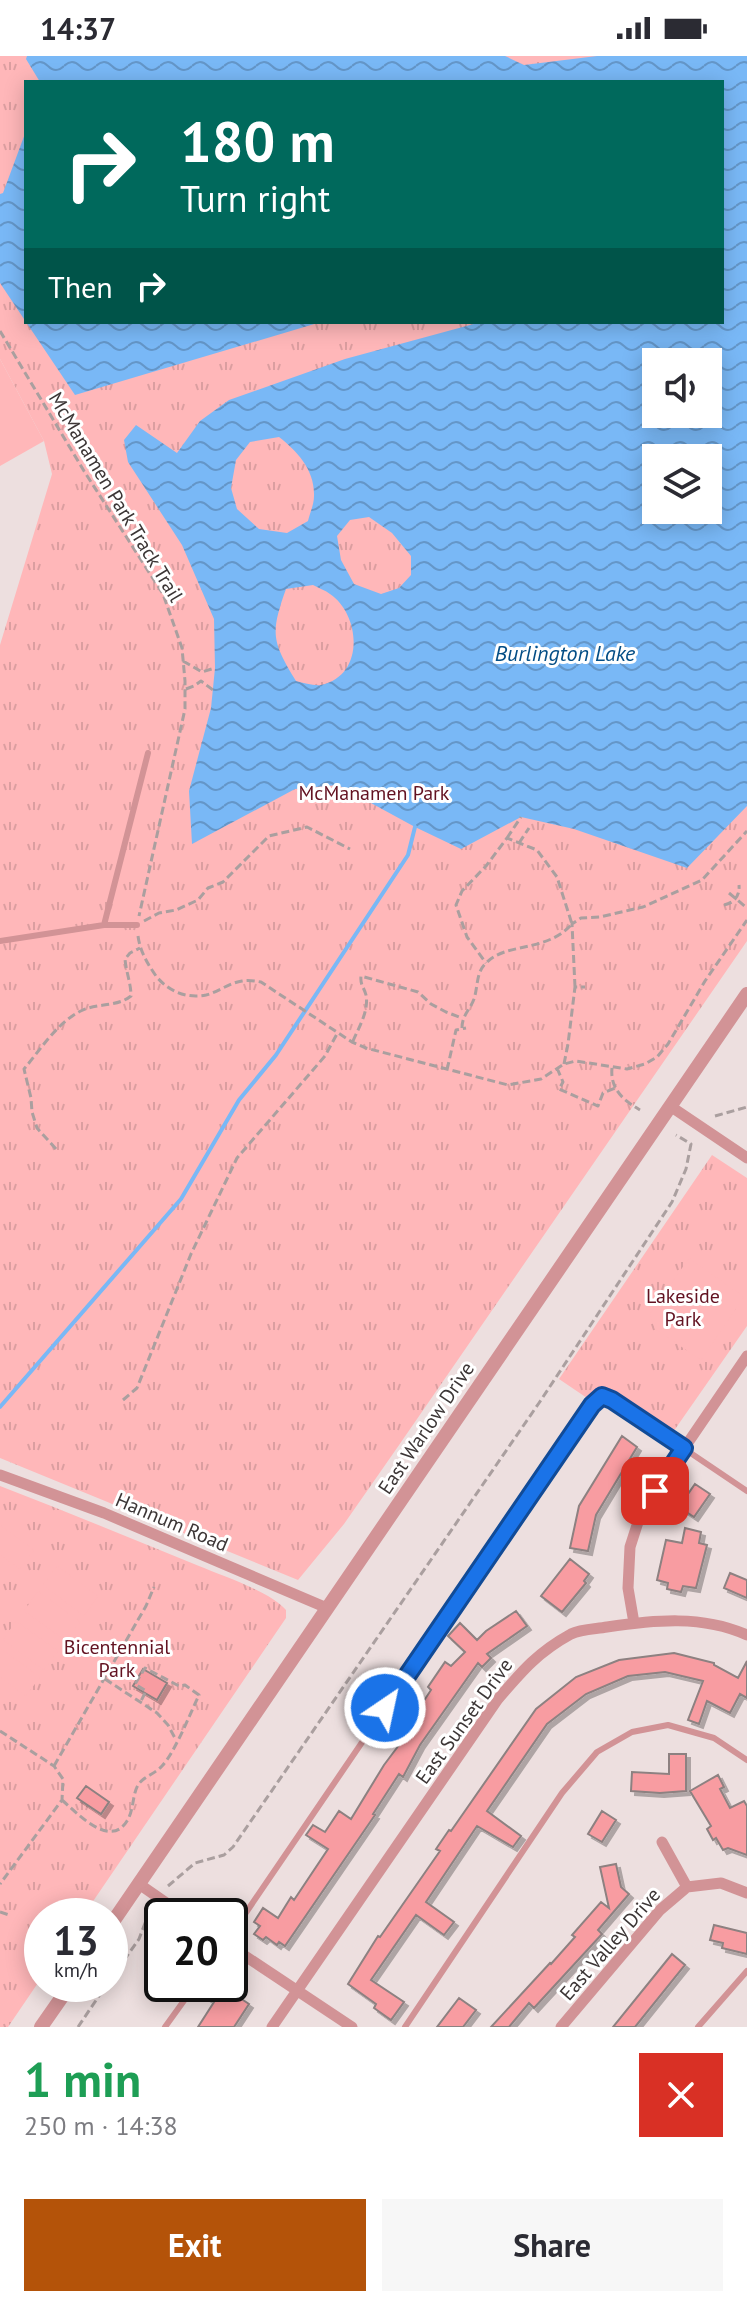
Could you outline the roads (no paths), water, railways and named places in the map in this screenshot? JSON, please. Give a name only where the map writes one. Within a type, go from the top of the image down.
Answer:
[{"type":"street","name":"East Warlow Drive","points":[[128,1900],[747,994]]},
{"type":"street","points":[[670,1106],[747,1158]]},
{"type":"street","points":[[634,1623],[628,1588],[630,1547],[639,1519],[747,1356]]},
{"type":"street","name":"Hannum Road","points":[[0,1475],[104,1513],[327,1608]]},
{"type":"street","name":"East Sunset Drive","points":[[272,2027],[498,1699],[534,1658],[575,1632],[671,1619],[704,1622],[747,1635]]},
{"type":"street","name":"East Valley Drive","points":[[662,1842],[687,1887]]},
{"type":"street","name":"East Valley Drive","points":[[561,2027],[660,1910],[687,1887],[721,1883],[747,1893]]},
{"type":"street","points":[[139,1884],[159,1898]]},
{"type":"street","points":[[248,1958],[352,2027]]},
{"type":"street","points":[[41,2027],[58,2002]]},
{"type":"lane","points":[[104,925],[148,753]]},
{"type":"lane","points":[[0,941],[104,925],[137,925]]},
{"type":"lane","points":[[248,1910],[592,1405],[602,1396],[747,1491]]},
{"type":"lane","points":[[405,2027],[562,1793],[597,1752],[632,1732],[668,1725],[714,1738],[747,1760]]},
{"type":"lane","points":[[698,2027],[747,1971]]},
{"type":"lane","points":[[165,2027],[183,2002]]},
{"type":"water","name":"Burlington Lake","points":[[27,56],[505,56],[524,65],[597,56],[747,56],[747,806],[687,868],[574,829],[521,817],[461,849],[338,785],[295,789],[192,844],[189,791],[211,708],[215,668],[214,619],[182,545],[128,462],[124,440],[136,425],[177,453],[200,421],[229,400],[345,359],[474,324],[724,324],[724,80],[39,80]],"holes":[[[279,437],[292,448],[308,470],[314,487],[308,521],[287,533],[259,529],[237,509],[231,488],[236,460],[250,442]],[[369,517],[392,533],[411,556],[411,575],[399,588],[381,594],[354,584],[341,560],[337,536],[350,520]],[[313,585],[340,604],[348,616],[354,644],[345,670],[321,685],[296,681],[282,656],[276,637],[277,617],[286,589]]]},
{"type":"water","points":[[24,136],[24,319],[0,283],[0,194]]},
{"type":"water","points":[[27,324],[314,324],[75,395]]},
{"type":"waterway","points":[[0,1407],[181,1199],[239,1100],[276,1055],[408,855],[415,827]]},
{"type":"park label","name":"McManamen Park","points":[[374,793]]},
{"type":"park label","name":"Lakeside Park","points":[[683,1308]]},
{"type":"park label","name":"Bicentennial Park","points":[[117,1658]]}]
